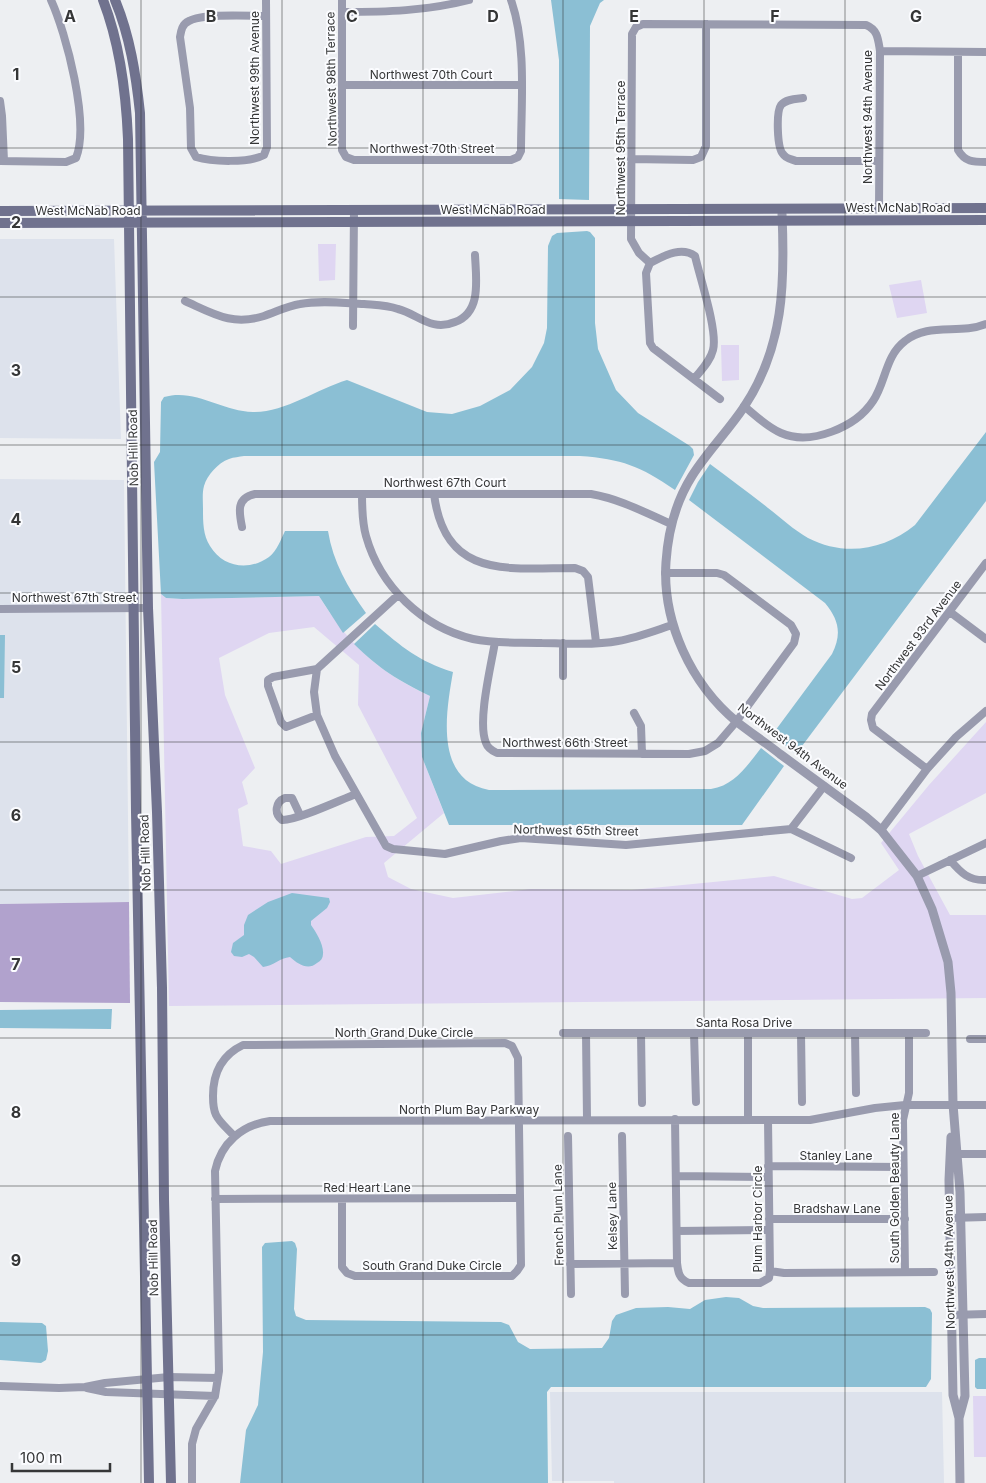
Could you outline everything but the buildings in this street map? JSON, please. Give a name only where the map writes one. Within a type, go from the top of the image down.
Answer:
[{"type":"main road","name":"Nob Hill Road","points":[[103,0],[119,48],[127,113],[130,210],[133,608],[149,1483]]},
{"type":"main road","name":"Nob Hill Road","points":[[115,0],[130,46],[140,113],[148,608],[162,988],[164,1199],[171,1483]]},
{"type":"main road","name":"West McNab Road","points":[[0,210],[986,208]]},
{"type":"main road","name":"West McNab Road","points":[[0,223],[986,220]]},
{"type":"street","points":[[0,101],[2,161],[66,162],[76,158],[80,148],[80,130],[71,60],[51,0]]},
{"type":"street","name":"Northwest 99th Avenue","points":[[266,0],[267,147],[264,155],[255,160],[206,160],[196,157],[191,148],[190,108],[180,38],[182,27],[189,20],[214,16],[266,16]]},
{"type":"street","name":"Northwest 98th Terrace","points":[[342,0],[342,150],[346,157]]},
{"type":"street","points":[[342,12],[396,12],[432,8],[469,0]]},
{"type":"street","points":[[511,0],[515,12],[520,47],[521,85]]},
{"type":"street","name":"Northwest 95th Terrace","points":[[650,263],[633,246],[631,239],[632,34],[636,27],[643,24],[706,24]]},
{"type":"street","points":[[631,159],[693,160],[701,157],[706,146],[706,24]]},
{"type":"street","name":"Northwest 94th Avenue","points":[[706,24],[866,25],[873,28],[878,34],[880,51],[879,208]]},
{"type":"street","points":[[880,51],[986,52]]},
{"type":"street","points":[[958,52],[958,150],[961,156],[969,162],[986,162]]},
{"type":"street","name":"Northwest 70th Court","points":[[342,85],[521,85]]},
{"type":"street","name":"Northwest 70th Street","points":[[346,157],[354,160],[511,160],[518,157],[521,151],[521,85]]},
{"type":"street","points":[[803,98],[786,101],[781,105],[779,111],[779,143],[781,152],[786,158],[796,161],[878,161]]},
{"type":"street","name":"Northwest 94th Avenue","points":[[782,208],[782,289],[779,324],[771,352],[761,377],[744,406],[692,476],[680,499],[670,524],[665,573],[667,599],[672,625],[692,667],[718,702],[736,722],[881,830],[917,876],[932,909],[948,962],[951,993],[953,1104],[960,1218],[965,1396],[959,1418]]},
{"type":"street","points":[[353,326],[354,210]]},
{"type":"street","points":[[694,379],[708,363],[714,344],[714,334],[695,256],[689,252],[682,251],[650,263],[646,273],[650,343],[653,348],[720,399]]},
{"type":"street","points":[[185,301],[217,316],[241,320],[267,315],[285,307],[305,303],[384,305],[400,309],[426,322],[440,325],[455,322],[466,315],[473,306],[476,295],[476,256]]},
{"type":"street","points":[[744,406],[769,427],[782,434],[813,436],[832,432],[849,424],[862,414],[873,401],[890,360],[896,349],[905,340],[932,330],[975,329],[986,324]]},
{"type":"street","name":"Northwest 67th Court","points":[[242,527],[240,507],[248,496],[255,494],[591,494],[624,502],[670,524]]},
{"type":"street","points":[[362,494],[362,516],[366,535],[384,575],[398,594],[429,621],[448,630],[472,638],[495,642],[616,642],[672,625]]},
{"type":"street","points":[[434,494],[436,511],[447,537],[457,549],[471,559],[490,566],[508,568],[575,568],[583,571],[588,577],[596,642]]},
{"type":"street","name":"Northwest 93rd Avenue","points":[[927,769],[873,728],[872,714],[986,563]]},
{"type":"street","name":"Northwest 66th Street","points":[[495,642],[483,720],[483,733],[486,744],[497,753],[689,754],[705,751],[718,743],[736,722],[794,643],[796,634],[791,625],[724,575],[717,573],[665,573]]},
{"type":"street","points":[[317,715],[286,727],[281,722],[268,686],[268,680],[273,677],[317,669],[398,594]]},
{"type":"street","name":"Northwest 67th Street","points":[[0,609],[148,608]]},
{"type":"street","points":[[950,612],[986,639]]},
{"type":"street","points":[[563,643],[563,676]]},
{"type":"street","points":[[300,815],[356,794],[335,756],[317,715],[314,692],[317,669]]},
{"type":"street","points":[[881,830],[927,769],[956,736],[986,711]]},
{"type":"street","name":"Northwest 66th Street","points":[[634,713],[641,726],[642,754]]},
{"type":"street","points":[[824,786],[791,829],[852,858]]},
{"type":"street","name":"Northwest 65th Street","points":[[356,794],[386,846],[393,850],[430,854],[458,852],[484,844],[522,838],[626,845],[791,829]]},
{"type":"street","points":[[917,876],[986,843]]},
{"type":"street","points":[[950,860],[960,873],[968,878],[986,880]]},
{"type":"street","name":"Santa Rosa Drive","points":[[563,1032],[926,1032]]},
{"type":"street","points":[[586,1032],[587,1119]]},
{"type":"street","points":[[748,1032],[748,1119]]},
{"type":"street","points":[[801,1032],[802,1102]]},
{"type":"street","points":[[641,1033],[642,1103]]},
{"type":"street","points":[[694,1033],[696,1102]]},
{"type":"street","points":[[855,1033],[856,1093]]},
{"type":"street","name":"South Golden Beauty Lane","points":[[905,1272],[903,1120],[910,1093],[909,1033]]},
{"type":"street","points":[[970,1039],[986,1039]]},
{"type":"street","name":"North Grand Duke Circle","points":[[234,1136],[222,1124],[214,1110],[213,1082],[219,1066],[236,1048],[250,1044],[505,1043],[512,1046],[518,1058],[520,1198]]},
{"type":"street","name":"Northwest 94th Avenue","points":[[953,1104],[949,1180],[953,1395],[959,1418],[960,1483]]},
{"type":"street","name":"North Plum Bay Parkway","points":[[192,1483],[192,1444],[196,1429],[214,1396],[218,1378],[214,1171],[221,1152],[234,1136],[254,1124],[270,1121],[810,1120],[906,1105],[986,1105]]},
{"type":"street","points":[[570,1264],[677,1263],[675,1119]]},
{"type":"street","name":"Plum Harbor Circle","points":[[677,1263],[680,1277],[689,1283],[760,1283],[769,1278],[768,1120]]},
{"type":"street","name":"French Plum Lane","points":[[568,1136],[571,1294]]},
{"type":"street","name":"Kelsey Lane","points":[[622,1136],[625,1294]]},
{"type":"street","points":[[957,1154],[986,1154]]},
{"type":"street","name":"Stanley Lane","points":[[768,1166],[903,1167]]},
{"type":"street","points":[[676,1176],[768,1177]]},
{"type":"street","name":"Red Heart Lane","points":[[215,1199],[520,1198]]},
{"type":"street","name":"South Grand Duke Circle","points":[[342,1199],[342,1267],[347,1273],[355,1276],[512,1276],[521,1264],[520,1198]]},
{"type":"street","points":[[950,1218],[986,1217]]},
{"type":"street","name":"Bradshaw Lane","points":[[769,1219],[905,1219]]},
{"type":"street","points":[[677,1231],[769,1230]]},
{"type":"street","points":[[770,1271],[784,1273],[934,1272]]},
{"type":"street","points":[[952,1314],[986,1314]]},
{"type":"street","points":[[0,1386],[59,1388],[85,1387],[105,1383],[169,1377],[218,1378]]},
{"type":"street","points":[[85,1387],[106,1392],[214,1396]]},
{"type":"shaded area","points":[[0,239],[114,239],[121,439],[0,438]]},
{"type":"shaded area","points":[[318,244],[336,244],[335,280],[319,281]]},
{"type":"shaded area","points":[[921,280],[927,313],[897,318],[889,285]]},
{"type":"shaded area","points":[[721,345],[739,345],[739,380],[722,381]]},
{"type":"shaded area","points":[[0,479],[124,480],[129,902],[0,904]]},
{"type":"shaded area","points":[[161,594],[166,598],[182,599],[319,596],[342,629],[366,655],[395,677],[430,696],[421,733],[422,757],[444,813],[384,863],[388,877],[411,889],[453,898],[531,889],[632,890],[774,876],[852,899],[862,898],[899,870],[881,843],[929,785],[986,722],[986,793],[909,834],[918,856],[950,915],[986,915],[986,998],[169,1006]],"holes":[[[314,627],[359,665],[358,705],[417,818],[394,836],[366,837],[281,864],[271,851],[243,846],[238,809],[248,804],[242,782],[255,768],[225,695],[219,658],[269,633]]]},
{"type":"shaded area","points":[[129,902],[130,1003],[0,1002],[0,904]]},
{"type":"shaded area","points":[[550,1392],[942,1392],[944,1483],[614,1483],[614,1481],[552,1481]]},
{"type":"shaded area","points":[[973,1396],[986,1396],[986,1457],[974,1457]]},
{"type":"water","points":[[551,0],[604,0],[600,3],[590,26],[589,200],[559,199],[559,60]]},
{"type":"water","points":[[587,231],[595,238],[595,323],[598,349],[616,390],[638,413],[693,449],[694,455],[675,490],[641,469],[630,465],[608,459],[580,456],[235,457],[221,463],[214,470],[205,482],[203,489],[205,533],[215,553],[229,563],[237,565],[254,564],[269,557],[274,552],[285,531],[328,531],[337,564],[353,594],[366,613],[343,633],[319,596],[182,599],[166,598],[161,594],[154,462],[160,452],[161,402],[164,397],[186,395],[241,411],[265,411],[288,405],[347,380],[427,412],[452,414],[480,406],[510,390],[532,367],[544,343],[547,328],[548,246],[552,236],[557,233]]},
{"type":"water","points":[[986,432],[986,501],[796,754],[772,735],[832,654],[838,634],[836,621],[825,603],[689,500],[698,482],[710,464],[808,538],[836,548],[864,548],[890,540],[903,534],[915,525]]},
{"type":"water","points":[[375,624],[420,658],[453,672],[448,706],[448,742],[452,759],[459,773],[471,784],[489,790],[711,789],[727,784],[745,768],[761,748],[784,766],[742,825],[449,825],[422,757],[421,733],[430,696],[390,674],[372,661],[354,644]]},
{"type":"water","points":[[0,635],[5,635],[4,698],[0,698]]},
{"type":"water","points":[[292,893],[329,898],[330,902],[327,908],[311,921],[311,925],[323,950],[321,960],[314,965],[307,966],[300,964],[290,957],[263,967],[249,954],[242,957],[234,956],[231,952],[233,943],[244,935],[244,925],[248,915],[268,902]]},
{"type":"water","points":[[112,1009],[111,1029],[0,1028],[0,1010]]},
{"type":"water","points":[[292,1241],[297,1249],[294,1309],[296,1316],[306,1320],[501,1322],[509,1325],[518,1342],[530,1349],[602,1348],[609,1338],[612,1321],[616,1315],[636,1308],[668,1307],[690,1309],[705,1300],[726,1297],[739,1298],[753,1306],[763,1308],[925,1307],[930,1309],[932,1313],[931,1379],[926,1387],[551,1387],[547,1392],[548,1483],[240,1483],[246,1430],[258,1405],[263,1352],[262,1247],[265,1243]]},
{"type":"water","points":[[0,1322],[42,1323],[46,1326],[48,1351],[46,1360],[41,1363],[0,1360]]},
{"type":"water","points":[[986,1358],[986,1389],[977,1389],[975,1387],[975,1360]]}]
